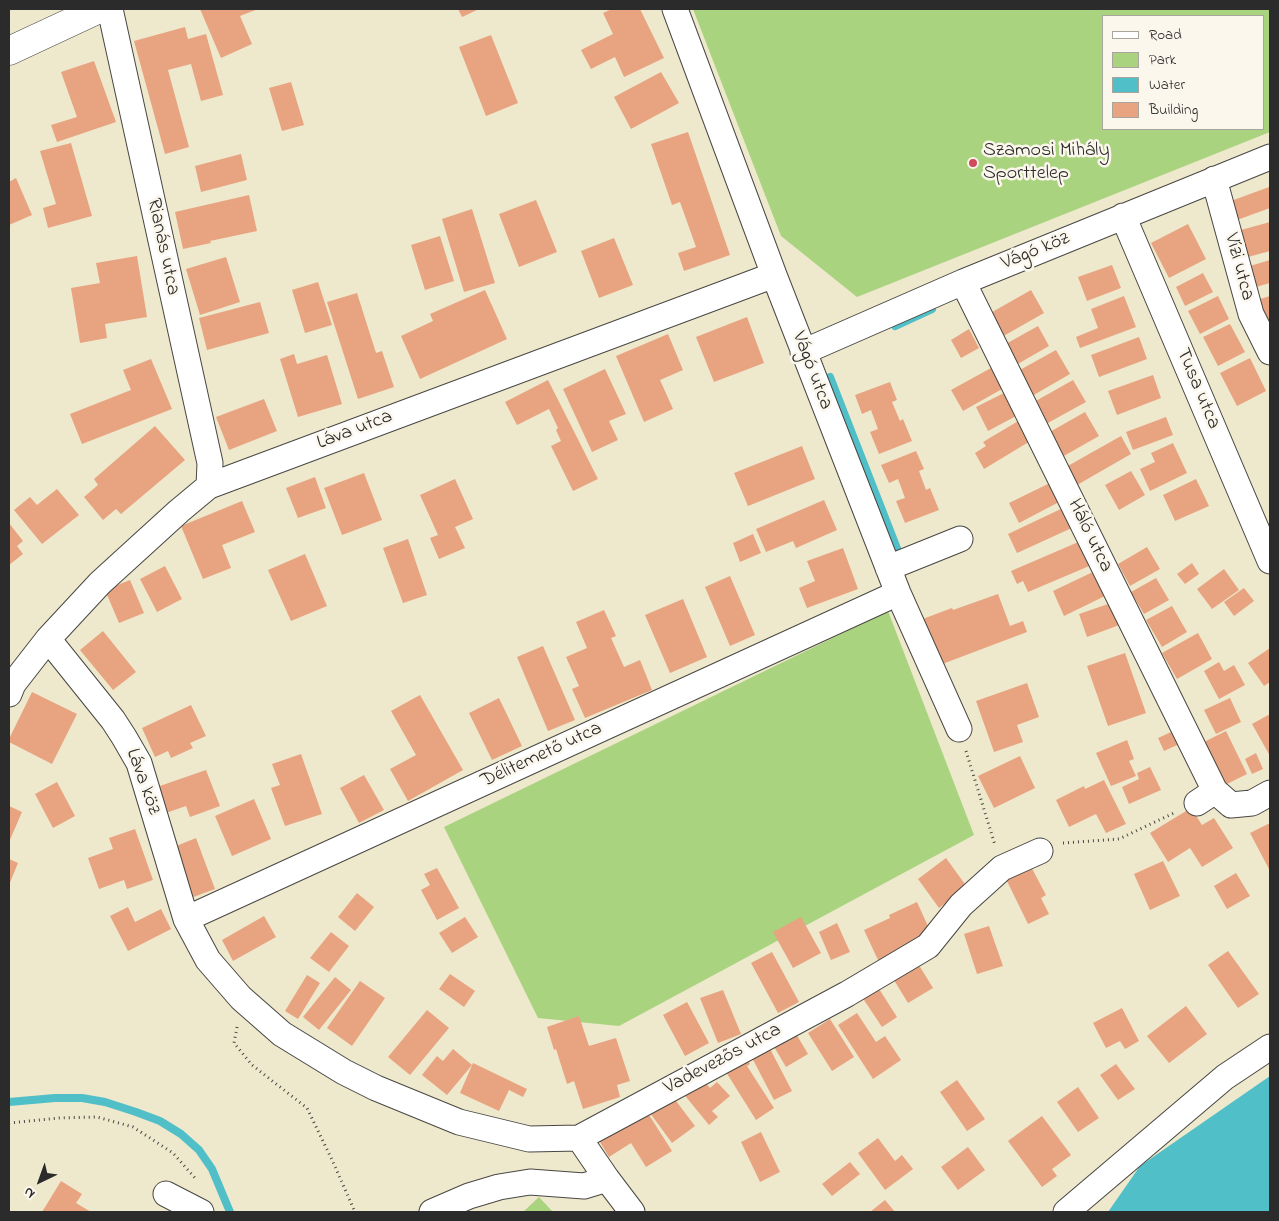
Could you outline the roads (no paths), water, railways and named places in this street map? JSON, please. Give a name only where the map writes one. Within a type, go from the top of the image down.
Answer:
[{"type":"main road","points":[[9,51],[99,9]]},
{"type":"street","name":"Rianás utca","points":[[110,9],[210,463],[208,486]]},
{"type":"street","name":"Vágó utca","points":[[675,9],[774,275],[888,568],[959,729]]},
{"type":"street","name":"Vágó köz","points":[[804,352],[962,282],[1270,158]]},
{"type":"street","name":"Vízi utca","points":[[1214,179],[1251,314],[1270,352]]},
{"type":"street","name":"Tusa utca","points":[[1123,216],[1270,561]]},
{"type":"street","name":"Láva utca","points":[[9,694],[13,684],[48,639],[100,583],[208,486],[774,275]]},
{"type":"street","name":"Háló utca","points":[[962,282],[1206,797],[1231,806],[1252,803],[1270,793]]},
{"type":"street","points":[[888,568],[960,539]]},
{"type":"street","name":"Délitemető utca","points":[[186,919],[898,593]]},
{"type":"street","name":"Láva köz","points":[[48,639],[113,720],[139,764],[186,919]]},
{"type":"street","name":"Vadevezős utca","points":[[186,919],[208,960],[241,998],[282,1034],[344,1072],[402,1099],[459,1122],[529,1139],[579,1138],[847,994],[928,946],[961,905],[1002,868],[1040,851]]},
{"type":"street","points":[[1066,1212],[1225,1077],[1270,1047]]},
{"type":"street","points":[[579,1138],[606,1179],[632,1212]]},
{"type":"street","points":[[432,1212],[469,1196],[499,1187],[530,1182],[584,1186],[606,1179]]},
{"type":"street","points":[[166,1194],[201,1212]]},
{"type":"water","points":[[1270,1076],[1270,1212],[1108,1212],[1140,1166]]},
{"type":"waterway","points":[[895,326],[932,309]]},
{"type":"waterway","points":[[830,377],[898,551]]},
{"type":"waterway","points":[[9,1102],[82,1098],[105,1102],[160,1121],[181,1134],[199,1150],[212,1169],[230,1212]]},
{"type":"place","name":"Szamosi Mihály Sporttelep","points":[[973,163]]}]
